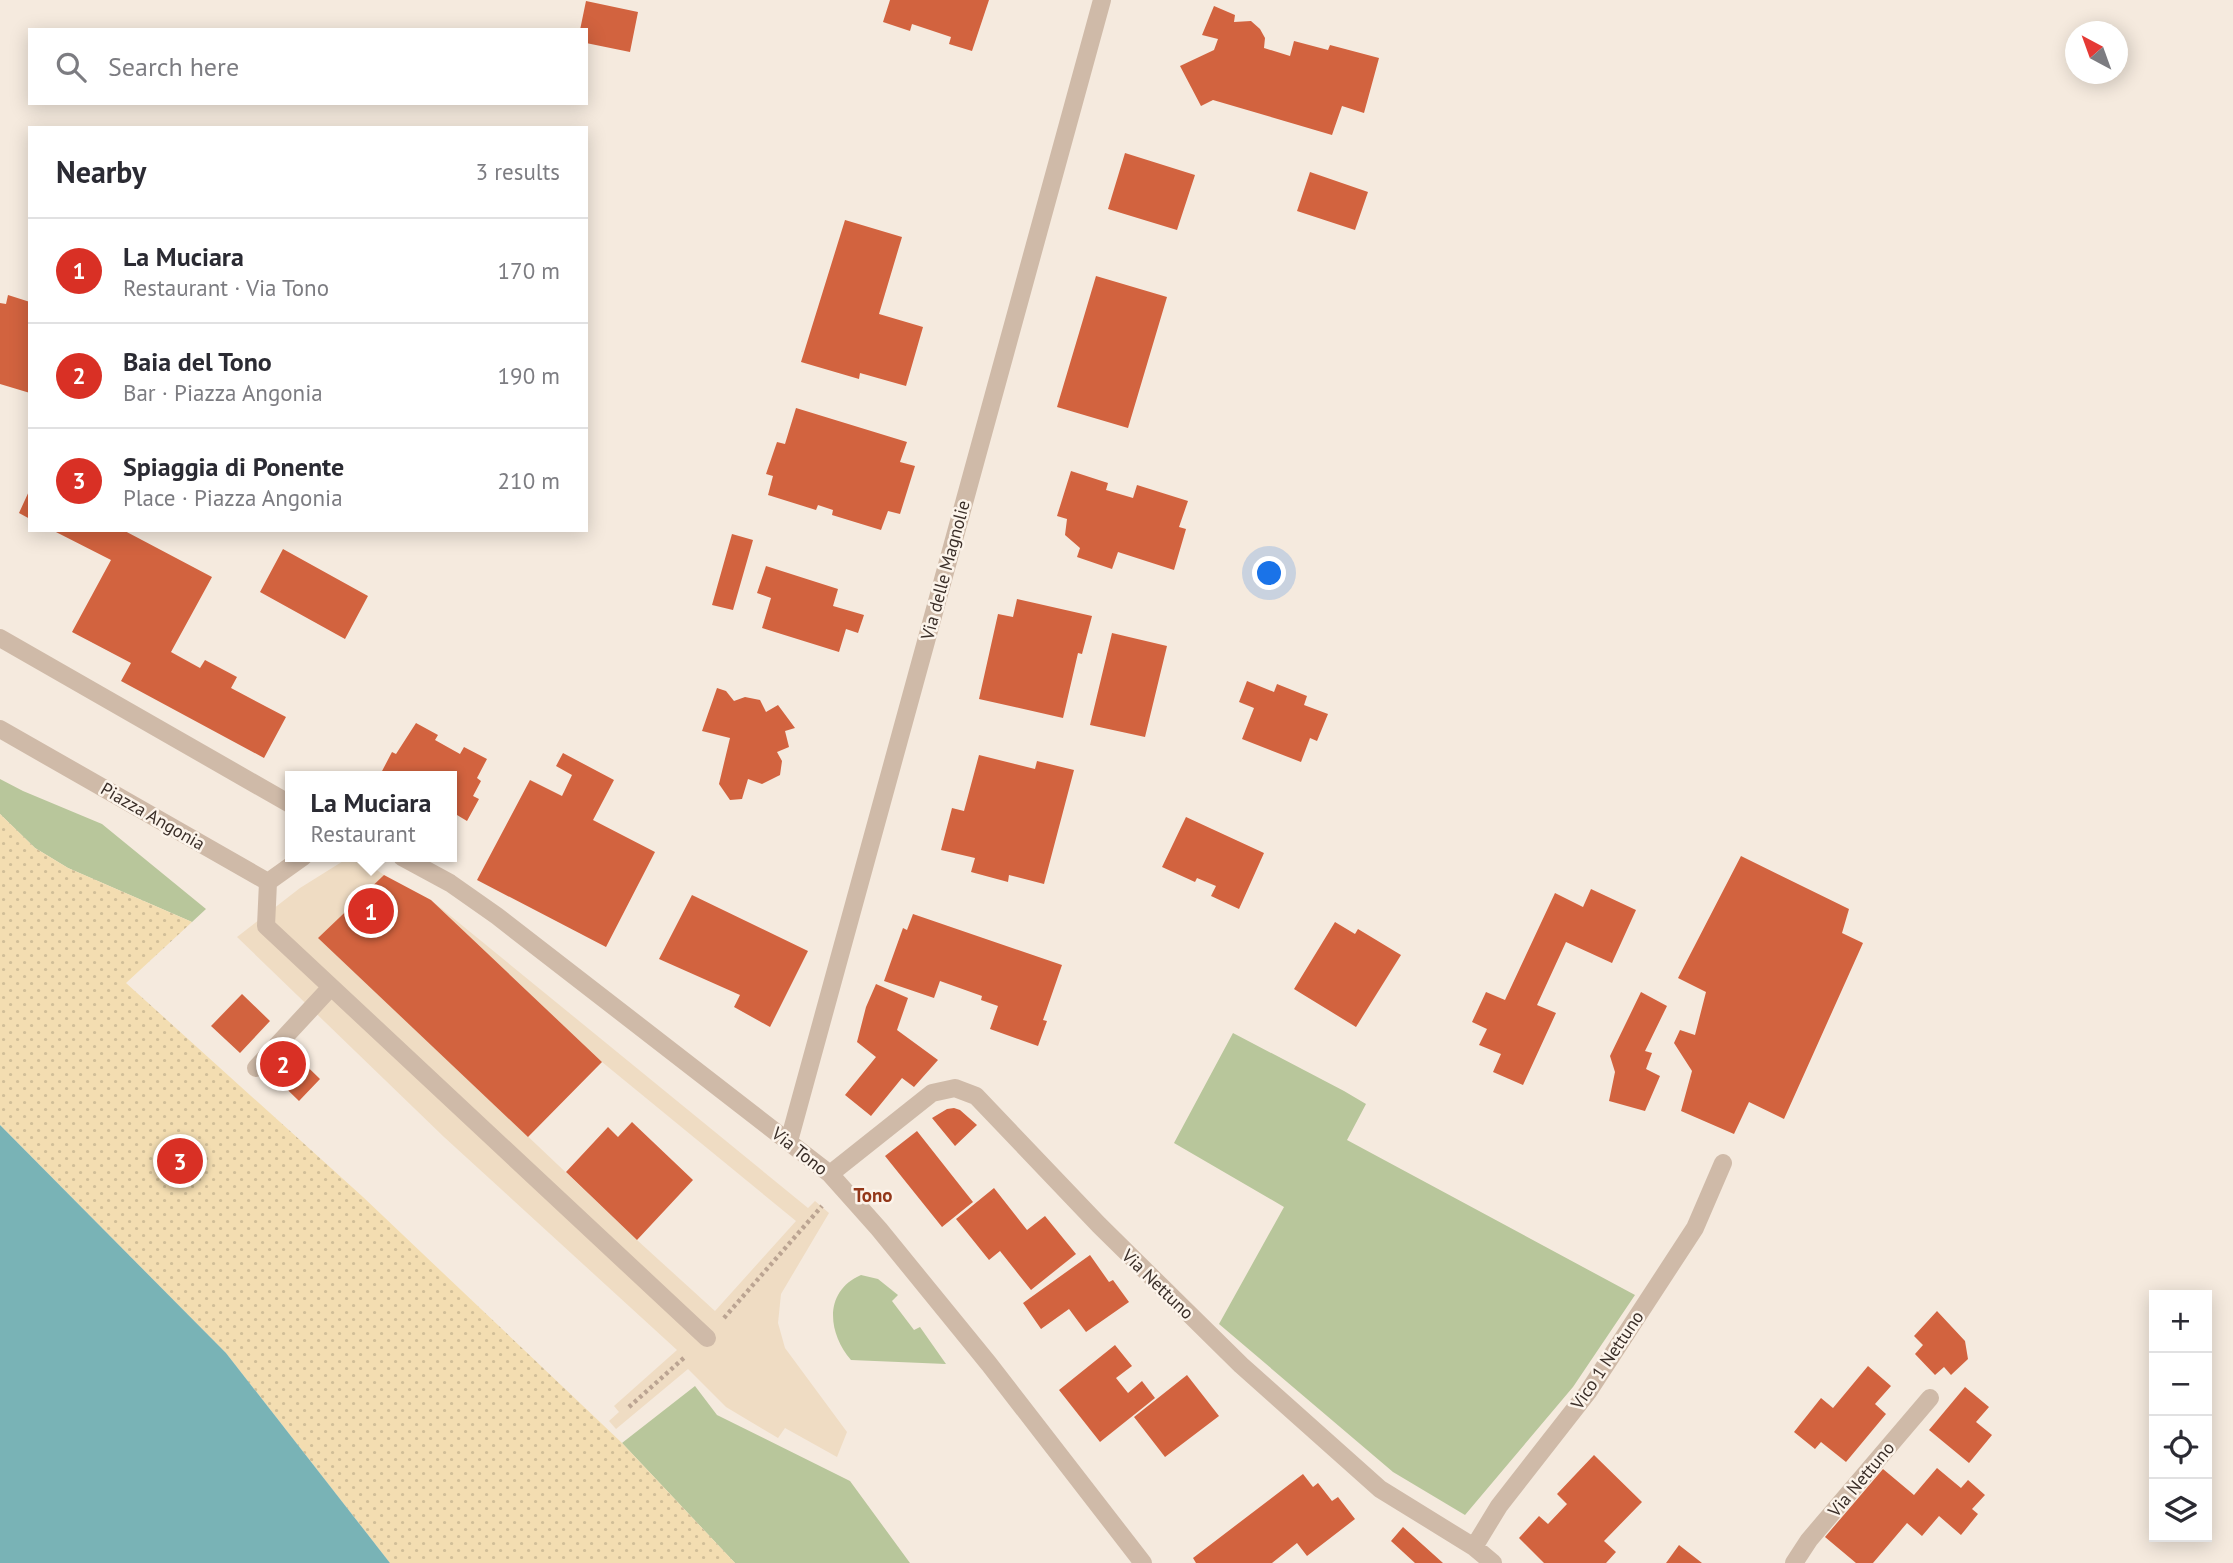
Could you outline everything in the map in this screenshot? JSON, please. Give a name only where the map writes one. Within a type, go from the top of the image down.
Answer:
[{"type":"street","name":"Via delle Magnolie","points":[[789,1141],[1102,0]]},
{"type":"street","points":[[0,638],[285,801]]},
{"type":"street","name":"Piazza Angonia","points":[[0,729],[268,882]]},
{"type":"street","points":[[296,862],[268,882],[266,926],[707,1338]]},
{"type":"street","name":"Via Tono","points":[[411,862],[450,883],[497,916],[836,1180],[989,1364],[1143,1563]]},
{"type":"street","points":[[256,1068],[331,987]]},
{"type":"street","name":"Via Nettuno","points":[[836,1180],[932,1093],[956,1088],[976,1096],[1099,1225],[1251,1374],[1380,1489],[1474,1546],[1493,1563]]},
{"type":"street","name":"Vico 1 Nettuno","points":[[1474,1546],[1499,1506],[1588,1392],[1688,1240],[1723,1163]]},
{"type":"street","name":"Via Nettuno","points":[[1794,1563],[1809,1541],[1930,1398]]},
{"type":"path","points":[[628,1407],[707,1338],[836,1180]]},
{"type":"green space","points":[[0,779],[102,824],[206,909],[192,922],[68,868],[35,848],[0,814]]},
{"type":"green space","points":[[1233,1033],[1366,1104],[1347,1140],[1635,1295],[1573,1387],[1465,1515],[1393,1472],[1219,1324],[1284,1207],[1174,1143]]},
{"type":"green space","points":[[861,1275],[878,1279],[898,1295],[892,1301],[914,1330],[920,1327],[946,1364],[851,1360],[837,1337],[833,1313],[840,1291]]},
{"type":"green space","points":[[695,1386],[717,1415],[850,1481],[910,1563],[735,1563],[622,1443]]},
{"type":"sand","points":[[0,814],[35,848],[68,868],[192,922],[126,983],[363,1197],[622,1443],[735,1563],[390,1563],[226,1353],[0,1125]]},
{"type":"shaded area","points":[[342,862],[365,862],[384,875],[319,938],[715,1311],[796,1221],[602,1062],[431,900],[808,1208],[815,1201],[829,1213],[781,1294],[778,1323],[785,1348],[847,1432],[837,1457],[785,1428],[778,1438],[726,1407],[688,1369],[616,1429],[609,1421],[619,1412],[614,1406],[677,1350],[444,1137],[237,937],[300,888]]},
{"type":"water","points":[[0,1125],[226,1353],[390,1563],[0,1563]]},
{"type":"building","points":[[890,0],[989,0],[972,51],[949,44],[951,37],[912,24],[910,31],[883,22]]},
{"type":"building","points":[[586,1],[638,12],[630,52],[588,43],[588,28],[580,28]]},
{"type":"building","points":[[1214,6],[1235,15],[1234,22],[1251,21],[1265,38],[1264,48],[1290,56],[1294,41],[1328,50],[1330,45],[1379,58],[1364,113],[1342,106],[1332,135],[1213,100],[1201,106],[1180,66],[1214,50],[1218,39],[1202,35]]},
{"type":"building","points":[[1125,153],[1195,175],[1177,230],[1108,209]]},
{"type":"building","points":[[1310,172],[1368,192],[1355,230],[1297,211]]},
{"type":"building","points":[[845,220],[902,237],[879,314],[923,327],[906,386],[860,373],[859,379],[801,362]]},
{"type":"building","points":[[1096,276],[1167,297],[1128,428],[1057,407]]},
{"type":"building","points":[[8,295],[28,301],[28,392],[0,384],[0,303],[6,304]]},
{"type":"building","points":[[796,408],[907,442],[900,462],[915,466],[900,514],[888,511],[881,530],[832,515],[833,510],[818,505],[816,510],[768,495],[773,476],[766,474],[777,442],[785,444]]},
{"type":"building","points":[[1071,471],[1108,483],[1106,490],[1133,498],[1137,485],[1188,501],[1179,527],[1186,529],[1174,570],[1118,552],[1112,569],[1077,557],[1080,548],[1065,535],[1067,519],[1057,516]]},
{"type":"building","points":[[28,493],[28,518],[19,513]]},
{"type":"building","points":[[56,532],[127,532],[212,577],[171,652],[200,668],[205,660],[237,677],[231,688],[286,717],[264,758],[121,681],[131,663],[72,632],[111,560]]},
{"type":"building","points":[[732,534],[753,540],[733,610],[712,605]]},
{"type":"building","points":[[283,549],[368,596],[345,639],[260,592]]},
{"type":"building","points":[[766,566],[838,589],[833,606],[864,615],[858,633],[846,629],[839,652],[762,628],[771,598],[757,593]]},
{"type":"building","points":[[1017,599],[1092,616],[1082,654],[1078,653],[1063,718],[979,699],[998,614],[1013,617]]},
{"type":"building","points":[[1112,633],[1167,646],[1145,737],[1090,725]]},
{"type":"building","points":[[1247,681],[1274,692],[1277,684],[1307,696],[1304,705],[1328,714],[1317,741],[1310,738],[1301,762],[1242,739],[1254,708],[1239,702]]},
{"type":"building","points":[[717,688],[726,691],[734,701],[745,697],[760,700],[766,712],[778,705],[795,728],[785,731],[789,747],[777,752],[782,761],[780,775],[762,784],[748,779],[742,799],[730,800],[719,784],[730,738],[702,731]]},
{"type":"building","points":[[416,723],[438,735],[435,740],[460,754],[464,747],[487,759],[477,778],[481,781],[473,796],[479,799],[467,821],[457,815],[457,771],[382,771],[392,752],[396,754]]},
{"type":"building","points":[[563,753],[614,780],[593,820],[655,852],[606,947],[477,880],[530,780],[562,796],[572,775],[556,766]]},
{"type":"building","points":[[979,755],[1035,769],[1037,761],[1074,770],[1044,884],[1009,875],[1008,882],[971,872],[975,858],[941,850],[952,808],[964,811]]},
{"type":"building","points":[[1186,817],[1264,853],[1239,909],[1211,896],[1216,886],[1197,878],[1195,882],[1162,867]]},
{"type":"building","points":[[1741,856],[1849,909],[1842,933],[1863,943],[1784,1119],[1749,1102],[1734,1134],[1681,1111],[1692,1071],[1674,1043],[1680,1030],[1695,1035],[1706,992],[1678,978]]},
{"type":"building","points":[[384,875],[431,900],[602,1062],[528,1137],[318,938]]},
{"type":"building","points":[[1591,889],[1636,910],[1612,963],[1566,942],[1537,1005],[1556,1013],[1523,1085],[1493,1072],[1501,1054],[1479,1045],[1487,1029],[1472,1022],[1486,992],[1505,1000],[1555,893],[1583,907]]},
{"type":"building","points":[[692,895],[808,951],[770,1027],[734,1007],[740,995],[659,959]]},
{"type":"building","points":[[913,914],[1062,965],[1043,1020],[1047,1021],[1038,1046],[990,1029],[998,1006],[981,1000],[982,996],[940,981],[934,998],[884,981],[903,928],[907,930]]},
{"type":"building","points":[[1335,922],[1355,934],[1358,929],[1401,955],[1356,1027],[1294,989]]},
{"type":"building","points":[[876,984],[908,998],[897,1030],[938,1060],[914,1087],[902,1078],[871,1116],[845,1095],[876,1057],[857,1042],[866,1007]]},
{"type":"building","points":[[1641,992],[1667,1006],[1645,1051],[1652,1053],[1646,1069],[1660,1076],[1645,1111],[1609,1101],[1615,1072],[1610,1056]]},
{"type":"building","points":[[242,994],[270,1021],[240,1053],[211,1026]]},
{"type":"building","points":[[285,1045],[320,1079],[299,1101],[264,1067]]},
{"type":"building","points":[[954,1108],[977,1125],[955,1146],[932,1118]]},
{"type":"building","points":[[632,1122],[693,1180],[637,1240],[566,1172],[608,1127],[618,1137]]},
{"type":"building","points":[[917,1131],[973,1202],[942,1227],[885,1156]]},
{"type":"building","points":[[994,1188],[1027,1230],[1045,1216],[1076,1254],[1031,1290],[1000,1251],[989,1260],[956,1219]]},
{"type":"building","points":[[1090,1255],[1109,1282],[1113,1280],[1129,1302],[1086,1332],[1069,1309],[1041,1329],[1023,1303]]},
{"type":"building","points":[[1937,1311],[1965,1341],[1968,1359],[1951,1375],[1944,1367],[1935,1375],[1915,1354],[1923,1345],[1914,1336]]},
{"type":"building","points":[[1115,1345],[1132,1366],[1116,1378],[1128,1393],[1142,1381],[1155,1398],[1100,1442],[1059,1390]]},
{"type":"building","points":[[1868,1366],[1891,1386],[1875,1404],[1886,1414],[1846,1462],[1821,1442],[1815,1449],[1794,1432],[1821,1398],[1833,1408]]},
{"type":"building","points":[[1187,1375],[1219,1416],[1165,1457],[1134,1417]]},
{"type":"building","points":[[1965,1387],[1989,1407],[1976,1422],[1992,1435],[1969,1463],[1929,1430]]},
{"type":"building","points":[[1594,1455],[1642,1502],[1604,1541],[1616,1552],[1606,1563],[1544,1563],[1519,1538],[1539,1516],[1548,1524],[1567,1504],[1557,1494]]},
{"type":"building","points":[[1937,1468],[1961,1488],[1968,1480],[1985,1495],[1972,1509],[1978,1514],[1961,1535],[1939,1516],[1922,1536],[1907,1523],[1873,1563],[1856,1563],[1825,1537],[1883,1469],[1914,1495]]},
{"type":"building","points":[[1303,1474],[1313,1487],[1318,1483],[1332,1501],[1338,1497],[1355,1519],[1307,1556],[1297,1543],[1272,1563],[1196,1563],[1193,1558]]},
{"type":"building","points":[[1403,1527],[1443,1563],[1415,1563],[1391,1541]]},
{"type":"building","points":[[1679,1545],[1702,1563],[1666,1563]]},
{"type":"place","name":"La Muciara","points":[[371,911]]},
{"type":"place","name":"Baia del Tono","points":[[283,1064]]},
{"type":"place","name":"Spiaggia di Ponente","points":[[180,1161]]},
{"type":"district","name":"Tono","points":[[873,1195]]}]
